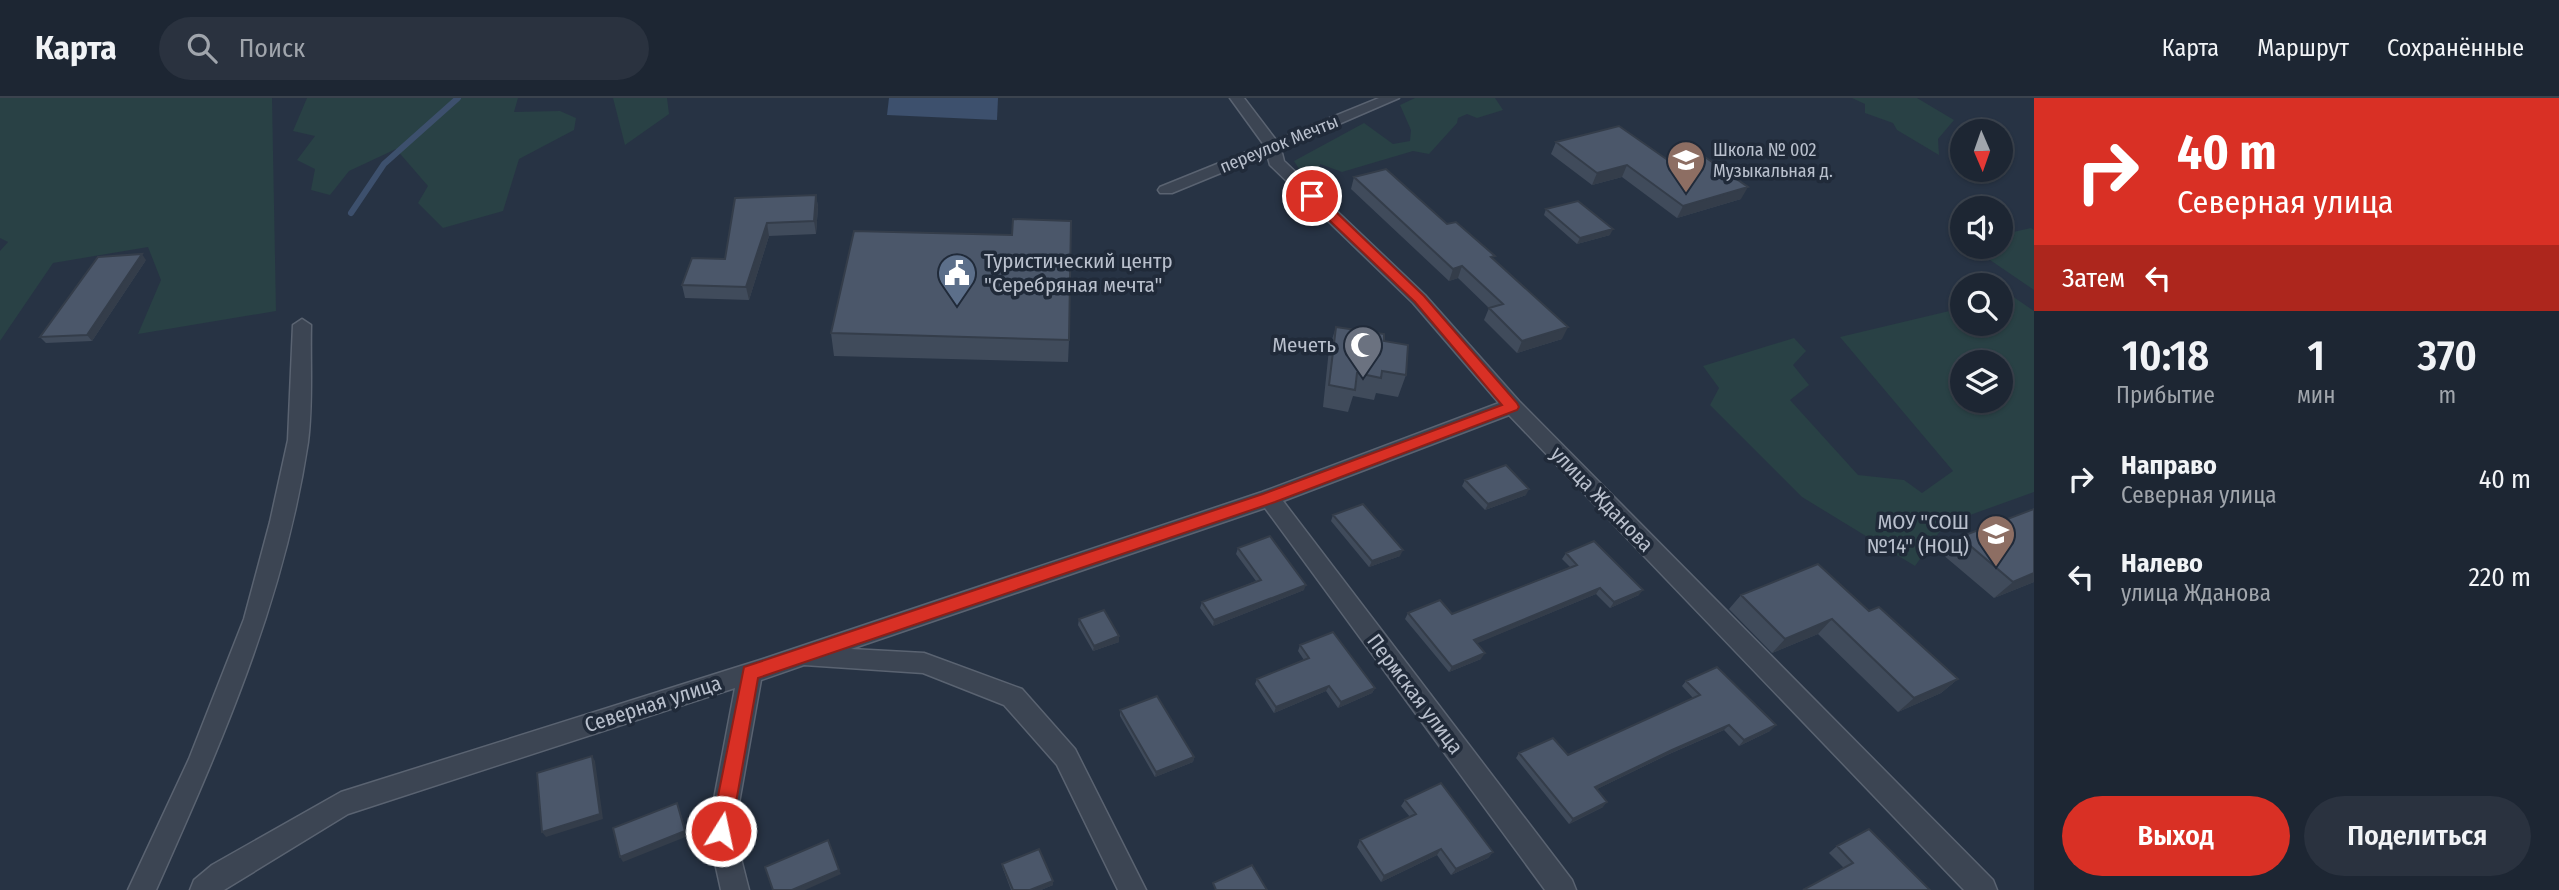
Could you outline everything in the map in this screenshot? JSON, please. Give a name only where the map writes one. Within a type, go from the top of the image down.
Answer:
[{"type":"street","name":"улица Жданова","points":[[1237,98],[1273,146],[1276,162],[1419,299],[1512,407],[1983,890]]},
{"type":"street","name":"переулок Мечты","points":[[1166,190],[1392,98]]},
{"type":"street","points":[[142,890],[201,761],[256,619],[281,522],[298,440],[302,325]]},
{"type":"street","name":"Северная улица","points":[[204,890],[222,874],[341,804],[750,673],[1269,498],[1512,407]]},
{"type":"street","name":"Пермская улица","points":[[1269,498],[1562,890]]},
{"type":"street","points":[[797,656],[924,663],[1013,697],[1066,757],[1132,890]]},
{"type":"street","points":[[734,890],[721,831],[750,673]]},
{"type":"green space","points":[[0,98],[272,98],[276,311],[138,334],[161,280],[148,247],[53,263],[0,341],[0,251],[8,242],[0,238]]},
{"type":"green space","points":[[307,98],[518,98],[514,112],[560,111],[576,118],[574,130],[519,159],[503,211],[443,228],[418,203],[428,186],[396,149],[349,171],[330,195],[311,190],[315,169],[297,160],[315,136],[293,131]]},
{"type":"green space","points":[[613,98],[667,98],[669,114],[625,145]]},
{"type":"green space","points":[[1415,98],[1495,98],[1503,110],[1477,118],[1467,114],[1458,118],[1457,123],[1429,154],[1413,151],[1342,172],[1320,164],[1320,174],[1315,179],[1303,175],[1294,161],[1364,123],[1393,144],[1410,141],[1411,130],[1400,105]]},
{"type":"green space","points":[[1852,98],[1917,98],[1952,119],[1938,139],[1939,155],[1897,130],[1893,123],[1865,113],[1865,104]]},
{"type":"green space","points":[[2031,228],[2034,230],[2034,290],[2013,273],[1989,259],[2013,259],[2013,232]]},
{"type":"green space","points":[[2013,297],[2034,311],[2034,492],[1945,524],[1915,566],[1802,497],[1710,405],[1719,388],[1703,366],[1794,338],[1806,351],[1793,365],[1809,385],[1790,400],[1858,475],[1904,480],[1922,493],[1953,471],[1840,337],[1950,311],[1950,336],[2013,336]]},
{"type":"water","points":[[889,98],[998,98],[997,120],[887,115]]},
{"type":"building","points":[[1619,126],[1672,163],[1702,155],[1748,187],[1683,206],[1627,165],[1597,173],[1556,142]]},
{"type":"building","points":[[1386,169],[1447,224],[1456,222],[1568,327],[1522,341],[1489,308],[1503,304],[1462,266],[1453,269],[1354,177]]},
{"type":"building","points":[[816,195],[814,221],[767,223],[746,287],[682,285],[692,258],[725,259],[735,198]]},
{"type":"building","points":[[1578,201],[1613,229],[1580,238],[1546,209]]},
{"type":"building","name":"Туристический центр \"Серебряная мечта\"","points":[[1013,219],[1071,221],[1069,340],[831,333],[854,231],[1012,235]]},
{"type":"building","points":[[142,254],[87,335],[40,337],[98,257]]},
{"type":"building","points":[[1336,327],[1384,334],[1384,341],[1408,345],[1406,375],[1382,371],[1381,378],[1357,373],[1355,390],[1329,385]]},
{"type":"building","points":[[1506,465],[1529,489],[1488,504],[1465,480]]},
{"type":"building","points":[[1363,504],[1403,550],[1372,561],[1333,515]]},
{"type":"building","points":[[2034,509],[2034,573],[2013,582],[1960,537]]},
{"type":"building","points":[[1270,536],[1306,585],[1214,620],[1202,602],[1261,580],[1238,548]]},
{"type":"building","points":[[1594,541],[1643,590],[1614,602],[1600,588],[1474,640],[1485,653],[1452,667],[1408,613],[1440,600],[1452,614],[1577,565],[1566,553]]},
{"type":"building","points":[[1818,564],[1869,611],[1879,607],[1958,679],[1914,698],[1832,619],[1785,639],[1741,595]]},
{"type":"building","points":[[1104,610],[1119,636],[1094,646],[1079,619]]},
{"type":"building","points":[[1333,632],[1375,688],[1341,702],[1329,686],[1276,707],[1257,679],[1309,658],[1300,645]]},
{"type":"building","points":[[1717,667],[1776,725],[1744,740],[1729,725],[1672,750],[1595,787],[1607,802],[1573,819],[1519,753],[1553,738],[1568,755],[1700,695],[1686,681]]},
{"type":"building","points":[[1157,696],[1194,757],[1156,772],[1120,710]]},
{"type":"building","points":[[592,756],[600,814],[542,832],[537,773]]},
{"type":"building","points":[[1441,783],[1493,852],[1456,869],[1441,849],[1384,876],[1360,840],[1416,814],[1405,800]]},
{"type":"building","points":[[677,803],[685,831],[620,857],[613,828]]},
{"type":"building","points":[[1869,829],[1930,890],[1803,890],[1853,863],[1837,846]]},
{"type":"building","points":[[828,840],[839,870],[792,890],[773,890],[765,867]]},
{"type":"building","points":[[1039,849],[1053,881],[1030,890],[1013,890],[1002,864]]},
{"type":"building","points":[[1252,865],[1267,890],[1216,890],[1213,883]]},
{"type":"waterway","points":[[351,213],[384,164],[458,98]]},
{"type":"place","name":"Школа № 002 Музыкальная д.","points":[[1686,194]]},
{"type":"place","name":"Туристический центр \"Серебряная мечта\"","points":[[957,307]]},
{"type":"place","name":"Мечеть","points":[[1363,379]]},
{"type":"place","name":"МОУ \"СОШ №14\" (НОЦ)","points":[[1996,568]]},
{"type":"route","points":[[721,831],[750,673],[1269,498],[1512,407],[1419,299],[1312,196]]}]
